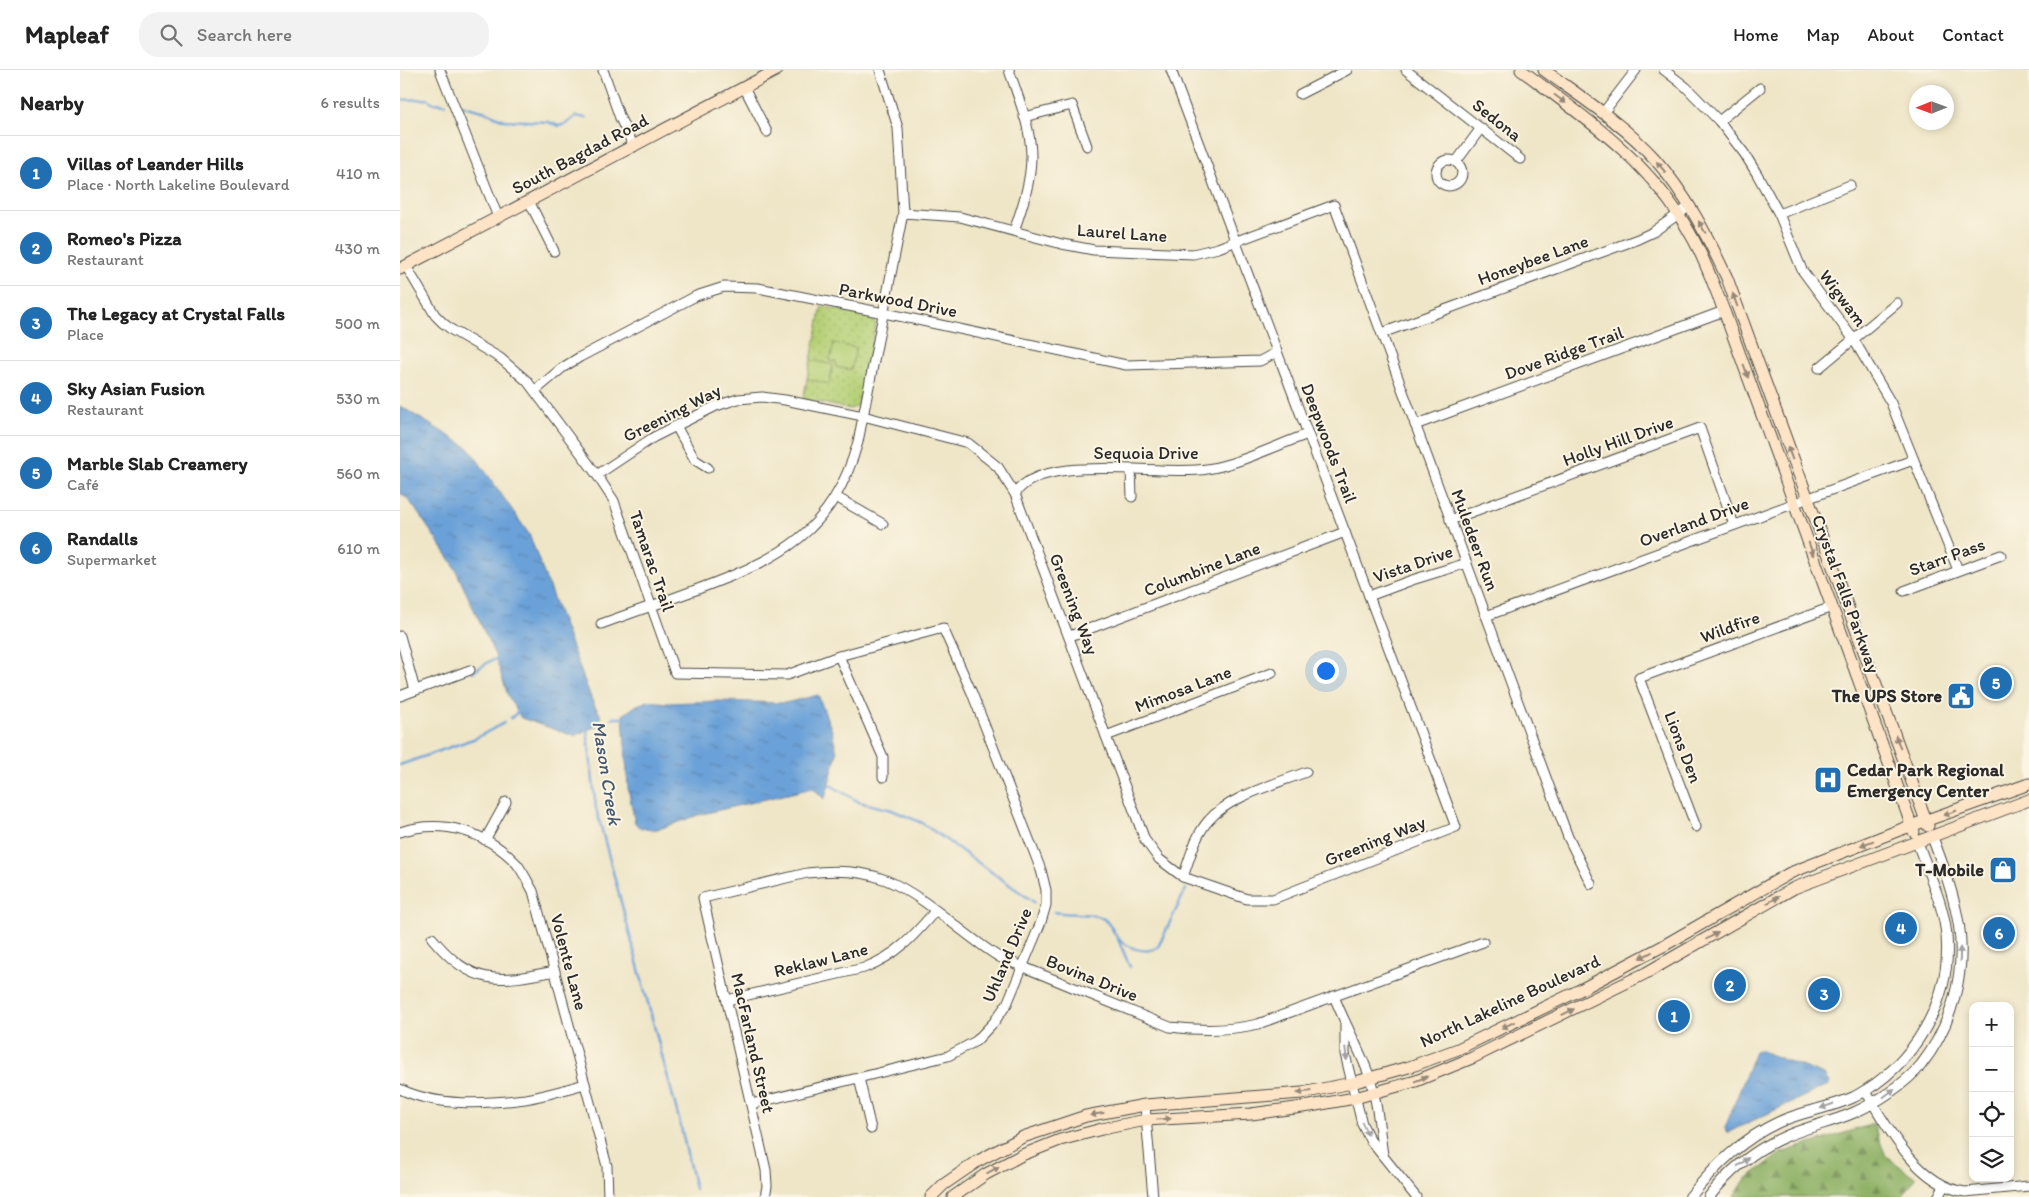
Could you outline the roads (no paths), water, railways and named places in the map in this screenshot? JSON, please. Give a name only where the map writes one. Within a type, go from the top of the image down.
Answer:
[{"type":"main road","name":"South Bagdad Road","points":[[403,268],[777,70]]},
{"type":"main road","name":"Crystal Falls Parkway","points":[[1521,70],[1617,142],[1645,170],[1679,214],[1706,265],[1917,841]]},
{"type":"main road","name":"Crystal Falls Parkway","points":[[1544,70],[1603,113],[1653,157],[1690,206],[1704,230],[1727,278],[1932,836]]},
{"type":"main road","name":"North Lakeline Boulevard","points":[[931,1197],[943,1185],[978,1161],[1022,1137],[1086,1116],[1145,1105],[1302,1093],[1352,1083],[1412,1066],[1458,1048],[1578,991],[1663,946],[1790,873],[2029,784]]},
{"type":"main road","name":"North Lakeline Boulevard","points":[[953,1197],[986,1174],[1022,1155],[1060,1140],[1146,1120],[1251,1114],[1310,1106],[1374,1094],[1416,1081],[1472,1058],[1646,973],[1794,888],[2029,800]]},
{"type":"street","points":[[440,70],[498,217]]},
{"type":"street","points":[[603,70],[620,118],[634,147]]},
{"type":"street","points":[[601,624],[746,571],[773,557],[809,531],[836,497],[851,465],[863,416],[903,213],[898,128],[880,70]]},
{"type":"street","points":[[1009,70],[1024,118],[1030,149],[1030,166],[1023,202],[1014,231]]},
{"type":"street","name":"Deepwoods Trail","points":[[1171,70],[1456,827]]},
{"type":"street","points":[[1300,94],[1347,70]]},
{"type":"street","name":"Sedona","points":[[1406,70],[1520,159]]},
{"type":"street","points":[[1603,113],[1636,70]]},
{"type":"street","name":"Wigwam","points":[[1664,70],[1686,87],[1719,121],[1744,153],[1779,214],[1802,270],[1854,340],[1891,403],[1958,570]]},
{"type":"street","points":[[744,87],[766,132]]},
{"type":"street","points":[[1719,121],[1760,88]]},
{"type":"street","points":[[1024,118],[1072,105],[1087,146]]},
{"type":"street","points":[[1456,162],[1481,128]]},
{"type":"street","points":[[1779,214],[1850,185]]},
{"type":"street","points":[[529,200],[554,251]]},
{"type":"street","name":"Laurel Lane","points":[[903,213],[960,217],[1078,248],[1193,254],[1218,248],[1235,240],[1334,205]]},
{"type":"street","name":"Muledeer Run","points":[[1334,205],[1568,837],[1591,884]]},
{"type":"street","name":"Honeybee Lane","points":[[1382,333],[1638,239],[1653,232],[1690,206]]},
{"type":"street","name":"Tamarac Trail","points":[[403,268],[443,323],[512,367],[536,390],[597,475],[614,501],[675,672],[787,675],[839,656],[943,628]]},
{"type":"street","name":"Parkwood Drive","points":[[536,390],[562,368],[580,357],[696,296],[724,288],[758,288],[1126,365],[1260,361],[1277,352]]},
{"type":"street","points":[[1819,368],[1897,303]]},
{"type":"street","name":"Dove Ridge Trail","points":[[1415,425],[1724,311]]},
{"type":"street","name":"Greening Way","points":[[597,475],[625,454],[676,426],[716,406],[750,397],[779,399],[863,416],[968,443],[998,467],[1015,494],[1070,636],[1144,840],[1159,858],[1183,877],[1247,899],[1273,899],[1456,827]]},
{"type":"street","points":[[676,426],[695,460],[708,468]]},
{"type":"street","name":"Holly Hill Drive","points":[[1450,520],[1700,428],[1734,525]]},
{"type":"street","name":"Sequoia Drive","points":[[1015,494],[1020,486],[1024,484],[1062,470],[1076,468],[1189,471],[1213,468],[1308,434]]},
{"type":"street","name":"Overland Drive","points":[[1486,616],[1913,460]]},
{"type":"street","points":[[1131,469],[1132,497]]},
{"type":"street","points":[[836,497],[883,524]]},
{"type":"street","name":"Columbine Lane","points":[[1070,636],[1345,532]]},
{"type":"street","name":"Starr Pass","points":[[1904,591],[2001,554]]},
{"type":"street","name":"Vista Drive","points":[[1369,596],[1467,563]]},
{"type":"street","name":"Wildfire","points":[[1640,678],[1832,607]]},
{"type":"street","name":"Uhland Drive","points":[[751,1104],[948,1056],[976,1042],[1007,1004],[1041,922],[1046,905],[1046,890],[1040,870],[975,702],[943,628]]},
{"type":"street","points":[[400,636],[416,690]]},
{"type":"street","points":[[839,656],[883,757],[883,777]]},
{"type":"street","points":[[400,696],[470,670]]},
{"type":"street","name":"Mimosa Lane","points":[[1106,736],[1272,673]]},
{"type":"street","name":"Lions Den","points":[[1640,678],[1696,827]]},
{"type":"street","points":[[1183,877],[1199,835],[1208,821],[1219,811],[1241,798],[1306,772]]},
{"type":"street","points":[[486,840],[506,802]]},
{"type":"street","name":"Volente Lane","points":[[400,832],[424,828],[450,827],[474,833],[498,847],[518,866],[533,891],[607,1166],[608,1197]]},
{"type":"street","name":"Crystal Falls Parkway","points":[[1709,1197],[1721,1182],[1742,1162],[1781,1138],[1853,1113],[1888,1094],[1920,1065],[1938,1038],[1951,1012],[1958,982],[1961,955],[1957,917],[1950,887],[1932,836]]},
{"type":"street","name":"Crystal Falls Parkway","points":[[1690,1197],[1709,1172],[1729,1153],[1753,1137],[1780,1122],[1853,1097],[1865,1090],[1894,1069],[1927,1026],[1936,1006],[1945,974],[1947,948],[1944,921],[1917,841]]},
{"type":"street","name":"Bovina Drive","points":[[702,898],[807,873],[846,871],[884,879],[901,887],[999,957],[1170,1027],[1193,1030],[1217,1031],[1245,1027],[1483,942]]},
{"type":"street","name":"MacFarland Street","points":[[702,898],[766,1170],[767,1186],[765,1197]]},
{"type":"street","name":"Reklaw Lane","points":[[727,1000],[864,968],[880,962],[898,951],[913,937],[935,911]]},
{"type":"street","points":[[432,938],[448,958],[467,971],[488,978],[526,977],[555,971]]},
{"type":"street","points":[[1334,996],[1370,1078],[1383,1155]]},
{"type":"street","points":[[1345,1024],[1345,1054],[1362,1124],[1370,1140],[1416,1197]]},
{"type":"street","points":[[859,1078],[871,1129]]},
{"type":"street","points":[[400,1089],[416,1097],[444,1102],[488,1101],[527,1098],[585,1084]]},
{"type":"street","points":[[1865,1090],[1894,1138],[1911,1159],[1944,1186],[1955,1191],[1965,1192],[2029,1186]]},
{"type":"street","points":[[1145,1105],[1153,1197]]},
{"type":"street","points":[[1938,1197],[1944,1186]]},
{"type":"water","points":[[400,406],[469,448],[529,534],[593,703],[600,714],[601,724],[574,736],[521,718],[508,696],[495,655],[452,562],[409,500],[400,493]]},
{"type":"water","points":[[818,695],[832,731],[837,753],[824,799],[813,788],[698,815],[662,828],[651,830],[641,828],[635,823],[628,788],[623,715],[637,705],[648,701],[669,703],[718,701],[785,703]]},
{"type":"water","points":[[1759,1050],[1824,1075],[1830,1084],[1726,1132],[1725,1128],[1755,1051]]},
{"type":"waterway","points":[[400,100],[427,99],[434,103],[446,104]]},
{"type":"waterway","points":[[461,105],[486,112],[504,120],[548,122],[559,126],[566,124],[576,116],[586,118]]},
{"type":"waterway","points":[[473,672],[490,661],[498,659]]},
{"type":"waterway","points":[[511,718],[519,711]]},
{"type":"waterway","points":[[612,718],[625,718]]},
{"type":"waterway","points":[[400,765],[476,738],[504,723]]},
{"type":"waterway","name":"Mason Creek","points":[[587,729],[596,808],[680,1123],[695,1189]]},
{"type":"waterway","points":[[827,783],[859,802],[892,810],[922,823],[1034,902]]},
{"type":"waterway","points":[[1054,912],[1100,917],[1106,921],[1121,941],[1136,949],[1148,950],[1158,947],[1186,889]]},
{"type":"waterway","points":[[1118,939],[1130,967]]},
{"type":"place","name":"Marble Slab Creamery","points":[[1996,683]]},
{"type":"place","name":"The UPS Store","points":[[1961,696]]},
{"type":"place","name":"Cedar Park Regional Emergency Center","points":[[1828,780]]},
{"type":"place","name":"T-Mobile","points":[[2003,870]]},
{"type":"place","name":"Sky Asian Fusion","points":[[1901,928]]},
{"type":"place","name":"Randalls","points":[[1999,933]]},
{"type":"place","name":"Romeo's Pizza","points":[[1730,985]]},
{"type":"place","name":"The Legacy at Crystal Falls","points":[[1824,994]]},
{"type":"place","name":"Villas of Leander Hills","points":[[1674,1016]]}]
